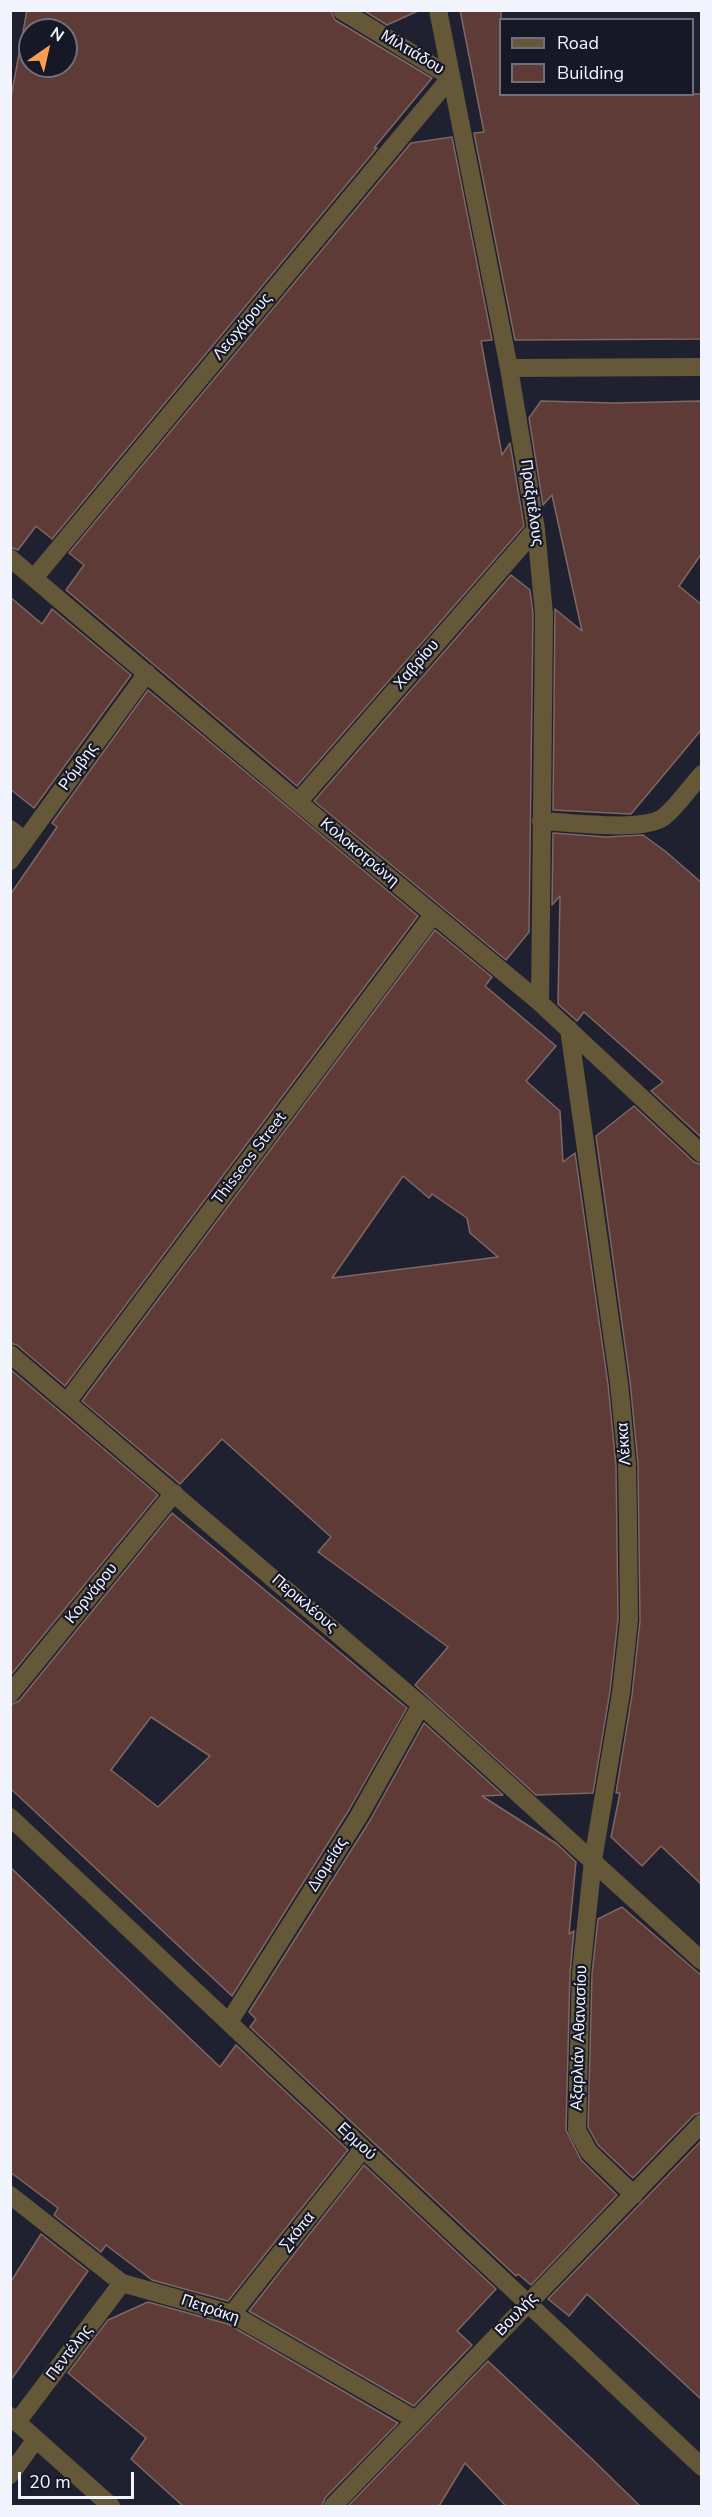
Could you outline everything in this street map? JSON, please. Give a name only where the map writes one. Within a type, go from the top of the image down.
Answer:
[{"type":"street","name":"Μιλτιάδου","points":[[341,10],[451,77]]},
{"type":"street","name":"Πραξιτέλους","points":[[438,10],[509,368],[536,529],[544,614],[540,1003]]},
{"type":"street","name":"Λεωχάρους","points":[[34,578],[451,77]]},
{"type":"street","points":[[509,368],[702,367]]},
{"type":"street","name":"Χαβρίου","points":[[298,802],[536,529]]},
{"type":"street","name":"Κολοκοτρώνη","points":[[10,558],[540,1003],[702,1154]]},
{"type":"street","name":"Ρόμβης","points":[[10,861],[147,673]]},
{"type":"street","points":[[541,821],[629,826],[652,824],[665,816],[702,774]]},
{"type":"street","points":[[10,829],[25,841]]},
{"type":"street","name":"Thisseos Street","points":[[67,1402],[433,915]]},
{"type":"street","name":"Λέκκα","points":[[569,1029],[620,1383],[627,1464],[629,1620],[621,1693],[593,1860]]},
{"type":"street","name":"Περικλέους","points":[[10,1354],[422,1705],[702,1961]]},
{"type":"street","name":"Κορνάρου","points":[[10,1694],[174,1493]]},
{"type":"street","name":"Διομείας","points":[[229,2022],[359,1816],[422,1705]]},
{"type":"street","name":"Ερμού","points":[[10,1817],[702,2467]]},
{"type":"street","name":"Αξαρλιάν Αθανασίου","points":[[593,1860],[581,1973],[577,2130],[589,2152],[634,2195]]},
{"type":"street","name":"Βουλής","points":[[333,2506],[702,2123]]},
{"type":"street","name":"Σκόπα","points":[[232,2314],[363,2149]]},
{"type":"street","name":"Πετράκη","points":[[10,2195],[122,2283],[232,2314],[416,2420]]},
{"type":"street","name":"Πεντέλης","points":[[14,2419],[122,2283]]},
{"type":"street","points":[[14,2419],[111,2506]]},
{"type":"street","points":[[10,2475],[36,2439]]},
{"type":"building","points":[[27,10],[330,10],[335,20],[432,78],[374,148],[377,148],[52,539],[36,526],[18,550],[10,547],[10,103],[18,59],[18,78],[78,78],[78,18],[26,18]]},
{"type":"building","points":[[363,10],[420,10],[387,25]]},
{"type":"building","points":[[460,10],[501,10],[501,18],[499,18],[499,96],[694,96],[694,94],[702,94],[702,339],[515,340],[474,133],[484,132]]},
{"type":"building","points":[[452,137],[492,340],[481,341],[502,455],[510,443],[524,526],[297,786],[66,590],[84,565],[69,553],[411,143]]},
{"type":"building","points":[[541,401],[614,403],[702,401],[702,553],[679,586],[702,605],[702,729],[631,814],[553,810],[555,609],[582,631],[552,495],[543,505],[529,418]]},
{"type":"building","points":[[511,575],[530,590],[533,614],[529,932],[506,960],[314,801]]},
{"type":"building","points":[[10,597],[42,624],[52,609],[131,675],[34,808],[10,789]]},
{"type":"building","points":[[148,690],[418,916],[65,1386],[17,1345],[10,1343],[10,895],[57,827],[52,823]]},
{"type":"building","points":[[553,833],[606,837],[643,835],[702,883],[702,1138],[651,1091],[663,1082],[584,1012],[577,1021],[558,1004],[560,896],[552,905]]},
{"type":"building","points":[[435,930],[492,977],[485,986],[556,1046],[526,1081],[560,1111],[563,1162],[575,1153],[608,1384],[616,1465],[618,1619],[610,1691],[593,1793],[536,1795],[415,1685],[448,1647],[318,1552],[331,1537],[222,1439],[180,1484],[82,1401]],"holes":[[[403,1176],[429,1198],[432,1194],[467,1218],[470,1233],[498,1257],[332,1278]]]},
{"type":"building","points":[[634,1106],[694,1162],[702,1165],[702,1885],[661,1846],[642,1866],[611,1837],[620,1793],[616,1793],[632,1695],[640,1621],[638,1464],[630,1381],[596,1136]]},
{"type":"building","points":[[10,1369],[158,1495],[10,1676]]},
{"type":"building","points":[[172,1513],[407,1708],[349,1810],[232,1996],[10,1788],[10,1705],[19,1701]],"holes":[[[151,1717],[210,1756],[158,1807],[111,1770]]]},
{"type":"building","points":[[424,1723],[503,1795],[482,1796],[557,1844],[576,1862],[569,1934],[574,1931],[570,1973],[566,2130],[581,2160],[617,2195],[531,2285],[518,2274],[516,2276],[250,2027],[256,2019],[249,2012],[369,1822]]},
{"type":"building","points":[[10,1867],[220,2067],[236,2045],[348,2150],[228,2301],[152,2280],[106,2245],[101,2252],[54,2215],[58,2208],[10,2172]]},
{"type":"building","points":[[622,1907],[702,1976],[702,2112],[694,2115],[633,2178],[598,2145],[588,2127],[592,1974],[598,1919]]},
{"type":"building","points":[[702,2140],[702,2400],[587,2294],[569,2316],[548,2299]]},
{"type":"building","points":[[364,2165],[496,2289],[457,2331],[472,2345],[414,2406],[249,2311]]},
{"type":"building","points":[[41,2234],[88,2271],[10,2381],[10,2283]]},
{"type":"building","points":[[148,2302],[228,2324],[398,2423],[325,2498],[322,2506],[183,2506],[131,2459],[146,2438],[68,2373],[108,2320]]},
{"type":"building","points":[[488,2361],[640,2506],[506,2506],[465,2463],[439,2506],[348,2506]]}]
